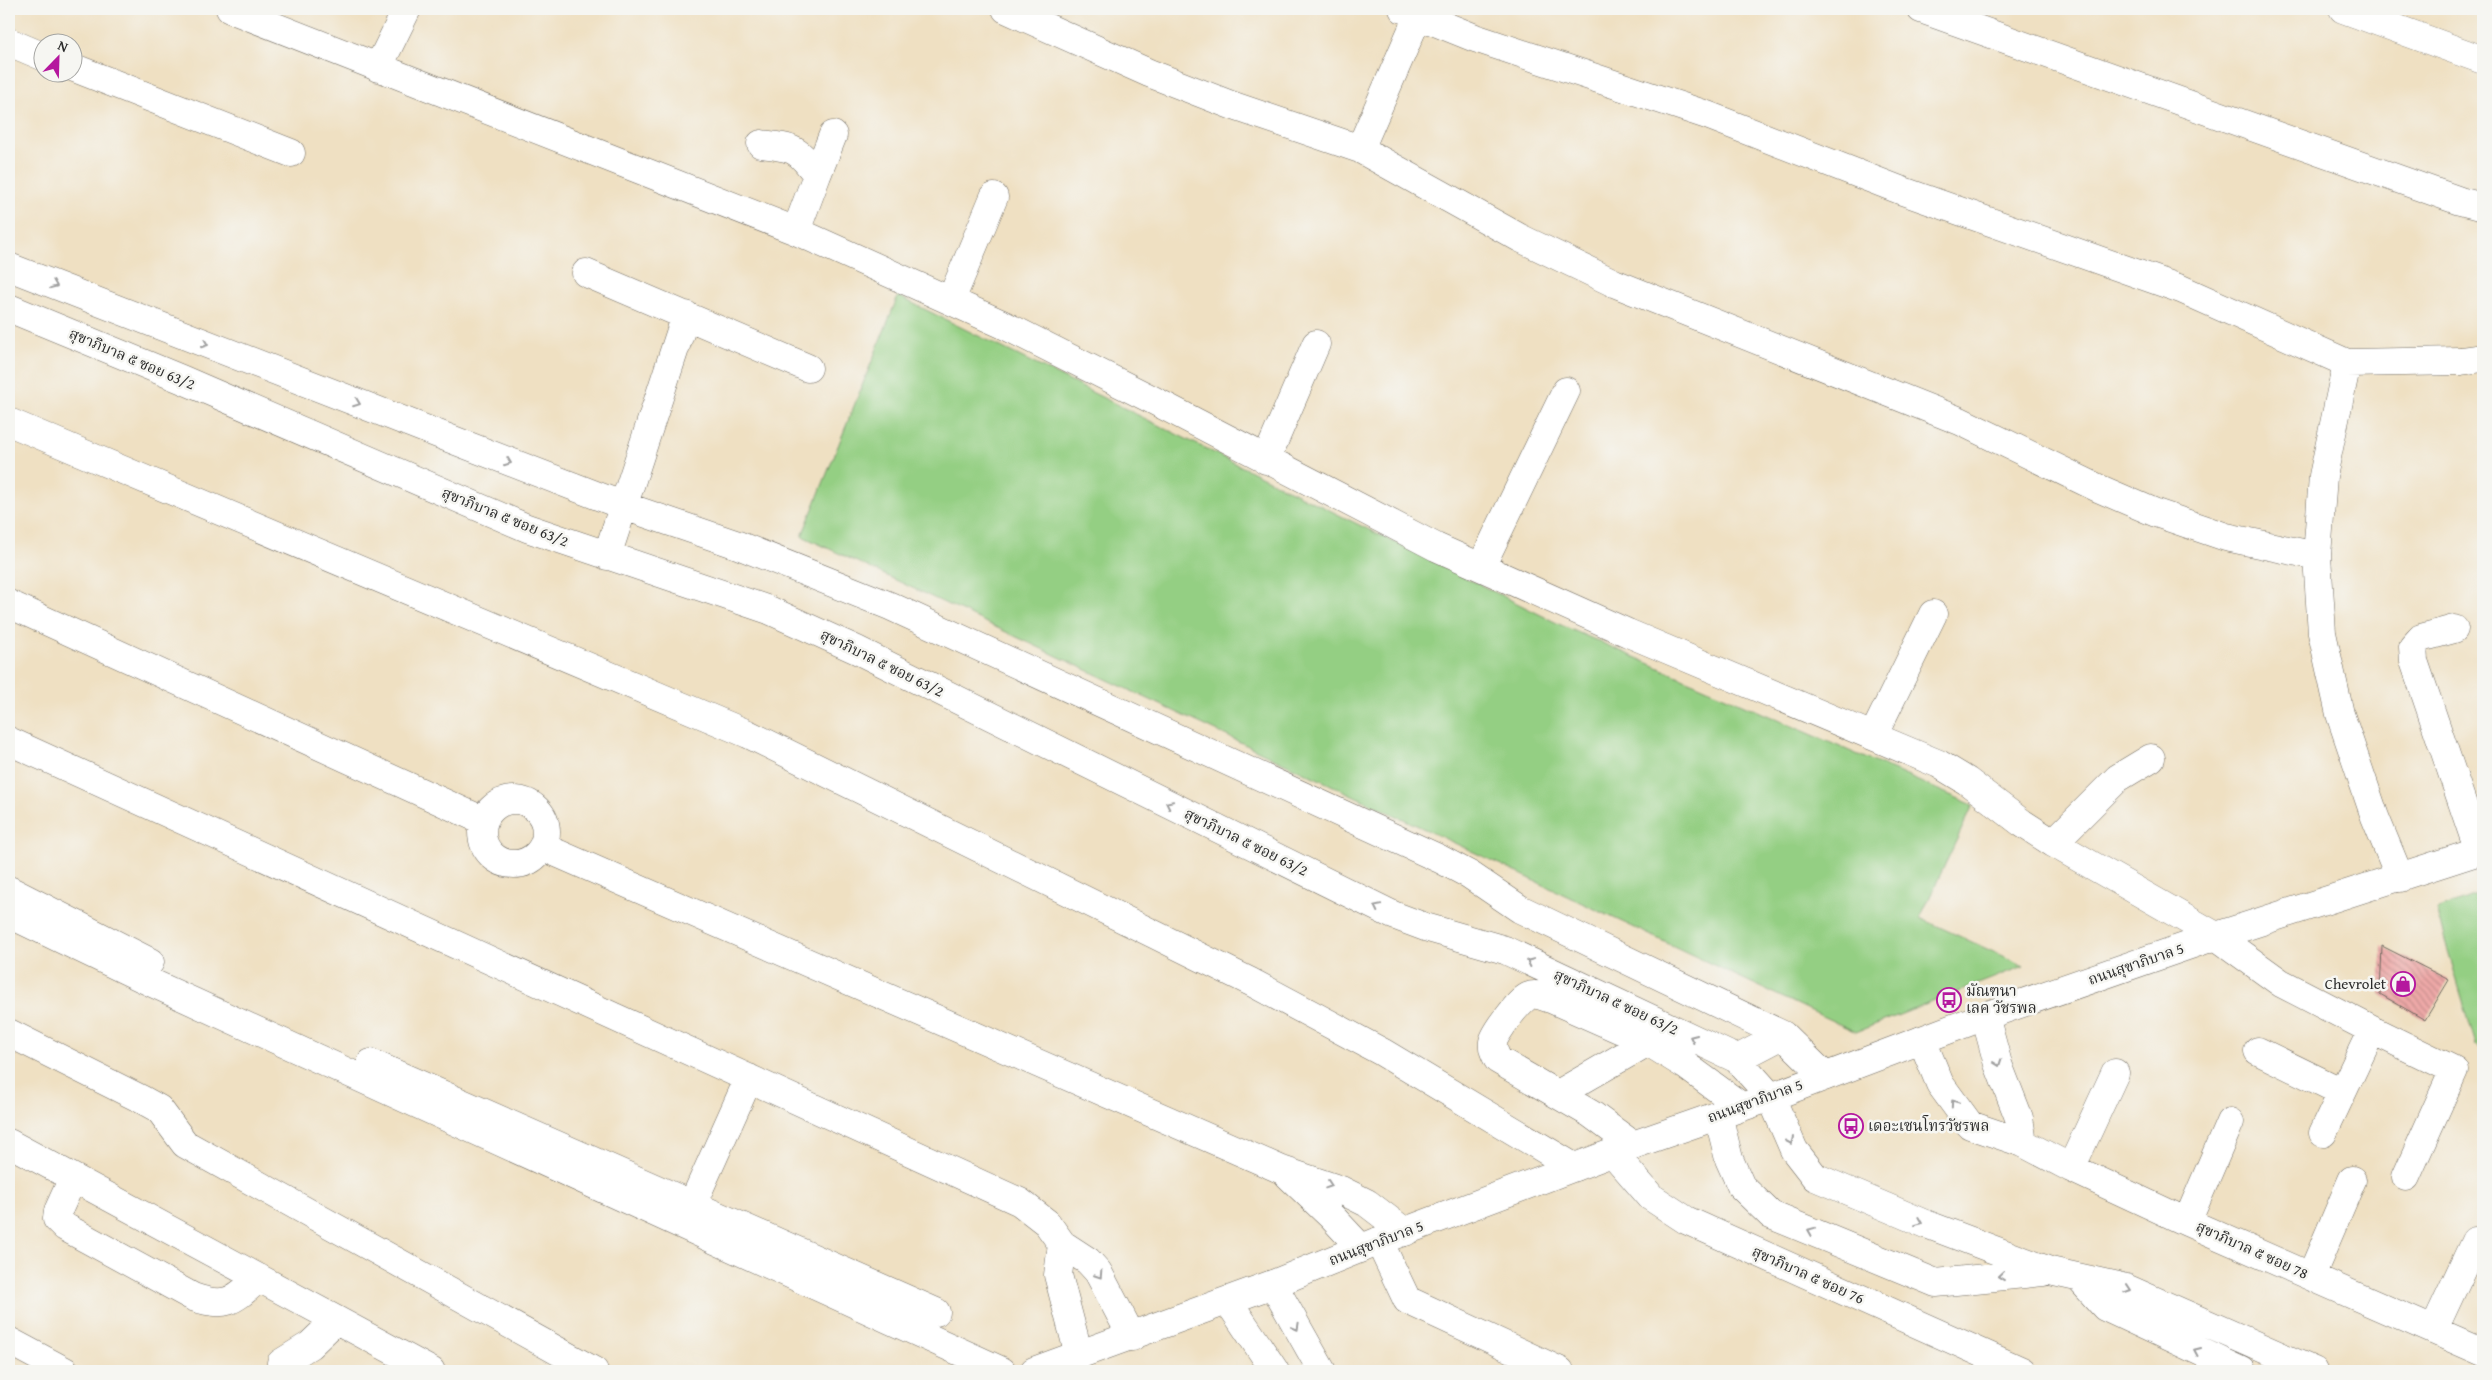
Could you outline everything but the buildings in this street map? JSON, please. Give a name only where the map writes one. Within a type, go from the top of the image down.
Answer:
[{"type":"street","points":[[230,9],[796,231],[951,300],[1151,399],[1266,460],[1481,567],[1628,633],[1873,736],[1953,772],[2053,843],[2216,936],[2281,983],[2454,1070],[2406,1177]]},
{"type":"street","points":[[378,68],[408,9]]},
{"type":"street","points":[[1006,9],[1148,73],[1231,105],[1360,149],[1520,238],[1614,283],[1960,421],[2098,488],[2156,513],[2226,537],[2317,556]]},
{"type":"street","points":[[1920,9],[2460,202],[2483,207]]},
{"type":"street","points":[[2343,9],[2483,60]]},
{"type":"street","points":[[1360,149],[1410,12],[1475,38],[1707,115],[1900,190],[2181,289],[2347,363],[2462,361],[2483,358]]},
{"type":"street","points":[[9,42],[32,52]]},
{"type":"street","points":[[82,71],[291,153]]},
{"type":"street","points":[[796,231],[833,136]]},
{"type":"street","points":[[762,144],[789,147],[798,152],[817,175]]},
{"type":"street","points":[[951,300],[994,198]]},
{"type":"street","points":[[9,267],[624,506],[738,545],[890,606],[1440,859],[1470,875],[1520,909],[1720,1003],[1783,1035],[1825,1076]]},
{"type":"street","points":[[586,273],[808,368]]},
{"type":"street","name":"สุขาภิบาล ๕ ซอย 63/2","points":[[9,308],[181,379],[527,528],[769,610],[857,650],[1393,915],[1425,927],[1504,950],[1737,1059]]},
{"type":"street","points":[[607,556],[686,315]]},
{"type":"street","points":[[1266,460],[1316,344]]},
{"type":"street","points":[[2347,363],[2323,476],[2317,556],[2322,633],[2340,714],[2376,818],[2400,878]]},
{"type":"street","points":[[1481,567],[1566,391]]},
{"type":"street","points":[[9,422],[748,734],[1251,982],[1382,1052],[1574,1167]]},
{"type":"street","points":[[9,604],[484,821]]},
{"type":"street","points":[[1873,736],[1933,614]]},
{"type":"street","points":[[2454,629],[2421,638],[2413,647],[2414,662],[2481,851]]},
{"type":"street","points":[[9,740],[1020,1202],[1047,1222],[1062,1244],[1088,1261],[1098,1272],[1132,1337]]},
{"type":"street","points":[[2053,843],[2118,778],[2151,758]]},
{"type":"street","points":[[513,800],[531,805],[538,811],[546,828],[543,846],[537,855],[528,861],[517,864],[502,861],[489,851],[484,842],[482,832],[484,821],[489,813],[504,802],[513,800]]},
{"type":"street","points":[[543,846],[1282,1170],[1341,1190],[1367,1204],[1405,1232]]},
{"type":"street","name":"ถนนสุขาภิบาล 5","points":[[1036,1371],[1273,1284],[1574,1167],[1985,1016],[2216,936],[2481,851]]},
{"type":"street","points":[[9,890],[219,996],[936,1312]]},
{"type":"street","points":[[1504,950],[1520,909]]},
{"type":"street","points":[[9,914],[222,1015],[1002,1371]]},
{"type":"street","name":"สุขาภิบาล ๕ ซอย 76","points":[[1648,1042],[1538,995],[1529,996],[1520,1001],[1494,1040],[1493,1049],[1498,1060],[1604,1123],[1623,1149],[1651,1196],[1686,1220],[2022,1371]]},
{"type":"street","points":[[1985,1016],[1998,1064],[2019,1118],[2023,1143]]},
{"type":"street","points":[[2323,1133],[2372,1030]]},
{"type":"street","points":[[9,1033],[141,1099],[159,1110],[185,1144],[594,1371]]},
{"type":"street","points":[[1783,1035],[1737,1059],[1771,1096],[1794,1150],[1815,1177],[1926,1224],[2050,1271],[2126,1288],[2314,1371]]},
{"type":"street","name":"สุขาภิบาล ๕ ซอย 78","points":[[1922,1040],[1940,1084],[1970,1125],[2023,1143],[2071,1168],[2187,1222],[2483,1352]]},
{"type":"street","points":[[1558,1094],[1648,1042],[1685,1065],[1729,1110],[1729,1159],[1741,1186],[1771,1215],[1936,1282],[2050,1271]]},
{"type":"street","points":[[2258,1051],[2342,1092]]},
{"type":"street","points":[[2071,1168],[2115,1073]]},
{"type":"street","points":[[692,1204],[750,1078]]},
{"type":"street","points":[[2187,1222],[2230,1122]]},
{"type":"street","points":[[9,1143],[431,1371]]},
{"type":"street","points":[[1282,1170],[1332,1217],[1370,1245],[1407,1300],[1560,1371]]},
{"type":"street","points":[[73,1178],[58,1211],[57,1219],[65,1226],[193,1297],[206,1302],[234,1300],[259,1278]]},
{"type":"street","points":[[2311,1276],[2352,1180]]},
{"type":"street","points":[[2434,1329],[2475,1241]]},
{"type":"street","points":[[1062,1244],[1058,1275],[1079,1356]]},
{"type":"street","points":[[2080,1279],[2105,1307],[2242,1371]]},
{"type":"street","points":[[1273,1284],[1322,1371]]},
{"type":"street","points":[[1228,1301],[1275,1371]]},
{"type":"street","points":[[281,1363],[310,1345],[336,1320]]},
{"type":"street","points":[[9,1341],[65,1371]]},
{"type":"green space","points":[[898,296],[1561,625],[1973,805],[1920,918],[2024,966],[1856,1032],[802,536]]},
{"type":"green space","points":[[2483,892],[2483,1049],[2476,1045],[2436,910]]},
{"type":"place","name":"Chevrolet","points":[[2403,984]]},
{"type":"place","name":"มัณฑนา เลค วัชรพล","points":[[1949,1000]]},
{"type":"place","name":"เดอะเซนโทรวัชรพล","points":[[1851,1126]]}]
